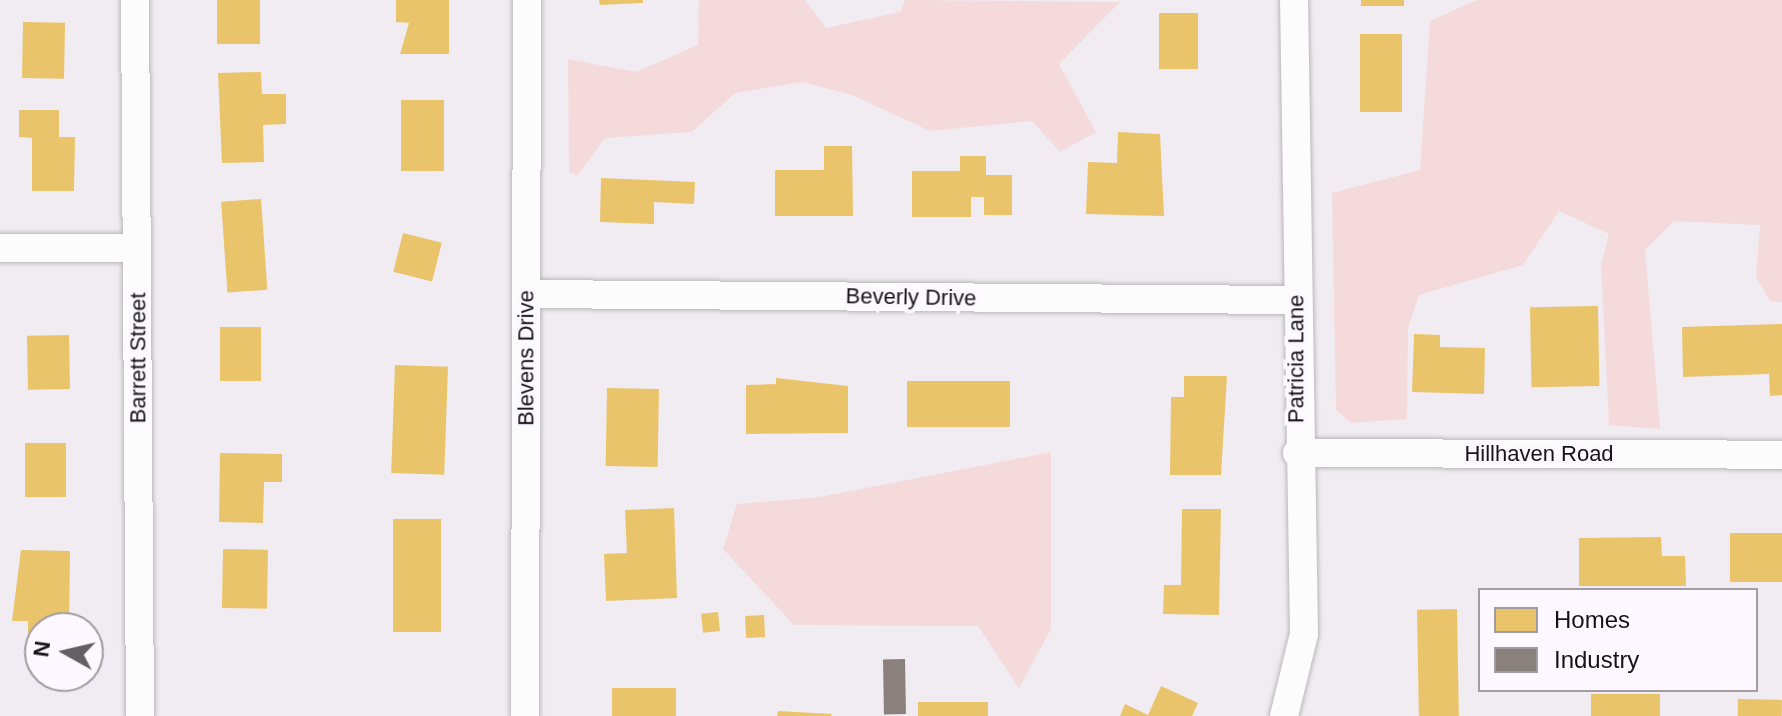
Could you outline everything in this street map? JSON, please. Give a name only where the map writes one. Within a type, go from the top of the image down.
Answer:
[{"type":"street","name":"Barrett Street","points":[[135,0],[140,716]]},
{"type":"street","name":"Blevens Drive","points":[[525,716],[527,0]]},
{"type":"street","name":"Patricia Lane","points":[[1284,716],[1304,634],[1297,453],[1294,0]]},
{"type":"street","points":[[0,248],[137,248]]},
{"type":"street","name":"Beverly Drive","points":[[527,294],[1296,300]]},
{"type":"street","name":"Hillhaven Road","points":[[1297,453],[1782,455]]},
{"type":"shaded area","points":[[699,0],[805,0],[826,28],[900,12],[905,0],[1120,2],[1059,64],[1096,132],[1060,152],[1032,121],[930,131],[852,95],[802,82],[735,93],[692,132],[605,138],[578,175],[569,173],[568,59],[636,72],[698,45]]},
{"type":"shaded area","points":[[1477,0],[1782,0],[1782,302],[1770,301],[1756,277],[1760,225],[1674,221],[1645,250],[1660,429],[1609,425],[1601,265],[1609,234],[1559,211],[1523,265],[1419,295],[1408,328],[1407,419],[1351,423],[1336,410],[1332,193],[1420,170],[1430,21]]},
{"type":"shaded area","points":[[1051,452],[1051,629],[1019,688],[978,626],[794,625],[723,549],[737,504],[820,497]]},
{"type":"building: Homes","points":[[217,0],[260,0],[260,44],[217,44]]},
{"type":"building: Homes","points":[[396,0],[449,0],[449,54],[400,54],[409,23],[396,22]]},
{"type":"building: Homes","points":[[599,0],[643,0],[643,3],[600,5]]},
{"type":"building: Homes","points":[[1361,0],[1404,0],[1404,6],[1361,6]]},
{"type":"building: Homes","points":[[1159,13],[1198,13],[1198,69],[1159,69]]},
{"type":"building: Homes","points":[[23,22],[65,23],[64,79],[22,78]]},
{"type":"building: Homes","points":[[1360,34],[1402,34],[1402,112],[1360,112]]},
{"type":"building: Homes","points":[[261,72],[262,94],[286,94],[286,124],[263,125],[264,162],[222,163],[218,73]]},
{"type":"building: Homes","points":[[401,100],[444,100],[444,171],[401,171]]},
{"type":"building: Homes","points":[[19,110],[59,110],[59,137],[75,137],[74,191],[32,191],[32,138],[19,137]]},
{"type":"building: Homes","points":[[1118,132],[1160,134],[1164,216],[1086,214],[1088,162],[1117,163]]},
{"type":"building: Homes","points":[[824,146],[852,146],[853,216],[775,216],[775,170],[824,170]]},
{"type":"building: Homes","points":[[960,156],[986,156],[986,175],[1012,175],[1012,215],[984,215],[984,197],[971,197],[971,217],[912,217],[912,171],[960,171]]},
{"type":"building: Homes","points":[[601,178],[695,182],[694,204],[654,202],[654,224],[600,222]]},
{"type":"building: Homes","points":[[261,199],[267,290],[227,293],[221,202]]},
{"type":"building: Homes","points":[[403,233],[442,243],[432,281],[393,272]]},
{"type":"building: Homes","points":[[1598,306],[1599,386],[1531,387],[1530,307]]},
{"type":"building: Homes","points":[[1782,324],[1782,395],[1770,396],[1769,374],[1683,377],[1682,327]]},
{"type":"building: Homes","points":[[220,327],[261,327],[261,381],[220,381]]},
{"type":"building: Homes","points":[[1414,334],[1440,335],[1440,347],[1485,348],[1484,394],[1412,392]]},
{"type":"building: Homes","points":[[69,335],[70,389],[28,390],[27,336]]},
{"type":"building: Homes","points":[[395,365],[448,367],[444,475],[391,473]]},
{"type":"building: Homes","points":[[1184,376],[1227,376],[1221,475],[1170,475],[1171,397],[1184,397]]},
{"type":"building: Homes","points":[[776,378],[848,386],[848,433],[746,434],[746,385],[776,384]]},
{"type":"building: Homes","points":[[907,381],[1010,381],[1010,427],[907,427]]},
{"type":"building: Homes","points":[[607,388],[659,389],[658,467],[606,466]]},
{"type":"building: Homes","points":[[25,443],[66,443],[66,497],[25,497]]},
{"type":"building: Homes","points":[[220,453],[282,454],[282,482],[264,482],[263,523],[219,522]]},
{"type":"building: Homes","points":[[674,508],[677,598],[606,601],[604,554],[627,553],[625,510]]},
{"type":"building: Homes","points":[[1182,509],[1221,509],[1219,615],[1163,614],[1164,585],[1181,585]]},
{"type":"building: Homes","points":[[393,519],[441,519],[441,632],[393,632]]},
{"type":"building: Homes","points":[[1730,533],[1782,533],[1782,582],[1730,582]]},
{"type":"building: Homes","points":[[1661,537],[1662,556],[1685,556],[1686,586],[1579,586],[1579,538]]},
{"type":"building: Homes","points":[[223,549],[268,550],[267,609],[222,608]]},
{"type":"building: Homes","points":[[21,550],[70,551],[69,612],[24,612],[24,621],[12,621]]},
{"type":"building: Homes","points":[[1457,609],[1459,716],[1419,716],[1417,610]]},
{"type":"building: Homes","points":[[718,612],[720,631],[703,633],[701,614]]},
{"type":"building: Homes","points":[[764,615],[765,637],[746,638],[745,616]]},
{"type":"building: Homes","points":[[1161,686],[1198,703],[1192,716],[1120,716],[1125,704],[1148,715]]},
{"type":"building: Homes","points":[[612,688],[676,688],[676,716],[612,716]]},
{"type":"building: Homes","points":[[1591,694],[1660,694],[1660,716],[1591,716]]},
{"type":"building: Homes","points":[[1738,699],[1782,700],[1782,716],[1738,716]]},
{"type":"building: Homes","points":[[918,702],[988,702],[988,716],[918,716]]},
{"type":"building: Homes","points":[[778,711],[832,714],[777,716]]},
{"type":"building: Industry","points":[[883,659],[905,659],[906,714],[884,714]]}]
